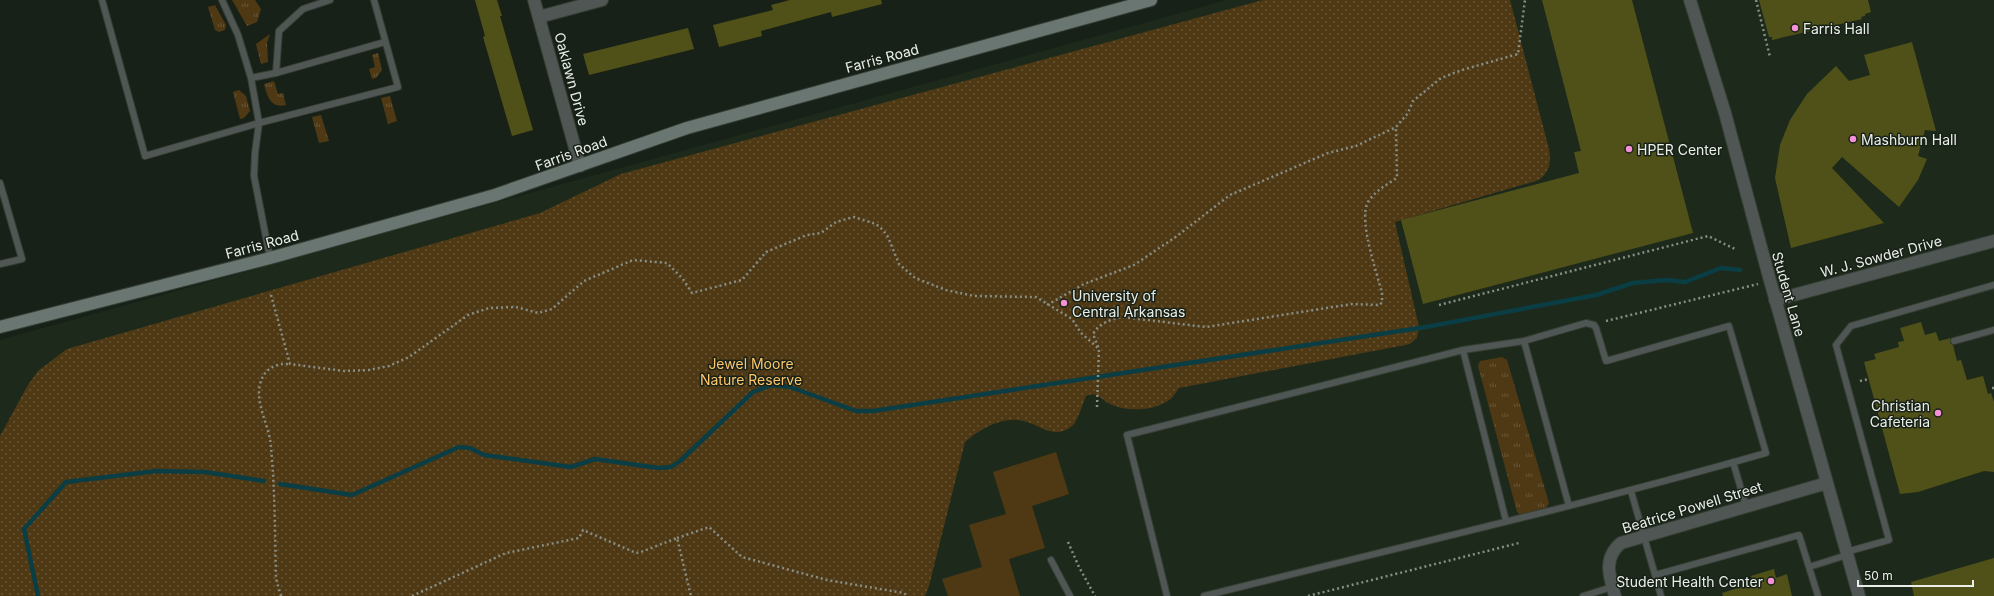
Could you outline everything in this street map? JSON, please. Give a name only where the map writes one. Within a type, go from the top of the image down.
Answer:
[{"type":"street","name":"Oaklawn Drive","points":[[534,0],[580,166]]},
{"type":"street","points":[[539,17],[602,0]]},
{"type":"street","name":"Farris Road","points":[[0,326],[270,258],[495,195],[707,122],[1151,0]]},
{"type":"street","name":"Student Lane","points":[[1690,0],[1725,113],[1775,300],[1859,596]]},
{"type":"street","name":"W. J. Sowder Drive","points":[[1775,300],[1993,246]]},
{"type":"street","name":"Beatrice Powell Street","points":[[1614,592],[1608,566],[1612,553],[1621,542],[1827,483]]},
{"type":"lane","points":[[102,0],[145,156],[259,123],[398,87],[374,0]]},
{"type":"lane","points":[[222,0],[238,35],[251,78],[259,123],[254,176],[270,258]]},
{"type":"lane","points":[[276,73],[279,31],[303,9],[330,0]]},
{"type":"lane","points":[[251,78],[276,73],[385,42]]},
{"type":"lane","points":[[0,183],[22,259],[0,264]]},
{"type":"lane","points":[[1809,567],[1889,540],[1836,344],[1850,326],[1994,285]]},
{"type":"lane","points":[[1167,596],[1127,435],[1463,350],[1524,341],[1590,324],[1596,328],[1606,361],[1729,326],[1766,453],[1631,491],[1506,520],[1225,594],[1204,596]]},
{"type":"lane","points":[[1954,341],[1994,330]]},
{"type":"lane","points":[[1524,341],[1569,506]]},
{"type":"lane","points":[[1463,350],[1506,520]]},
{"type":"lane","points":[[1733,462],[1746,506]]},
{"type":"lane","points":[[1631,491],[1661,596]]},
{"type":"lane","points":[[1655,575],[1799,535],[1818,596]]},
{"type":"lane","points":[[1051,560],[1070,596]]},
{"type":"lane","points":[[1583,596],[1614,592]]},
{"type":"path","points":[[1046,305],[1084,284],[1134,265],[1177,236],[1230,194],[1328,153],[1356,146],[1396,127],[1408,113],[1413,101],[1441,78],[1462,70],[1518,54],[1525,0]]},
{"type":"path","points":[[1756,0],[1770,56]]},
{"type":"path","points":[[1097,407],[1099,349],[1093,334],[1096,329],[1110,320],[1122,317],[1206,327],[1352,304],[1380,305],[1382,302],[1382,293],[1365,225],[1368,203],[1380,188],[1397,178],[1396,127]]},
{"type":"path","points":[[281,596],[276,579],[271,444],[259,390],[262,378],[270,368],[279,364],[344,371],[369,370],[389,366],[409,358],[468,315],[489,308],[516,307],[538,313],[552,309],[584,281],[633,260],[667,263],[683,279],[692,294],[742,280],[766,252],[807,235],[821,233],[836,222],[854,218],[876,224],[883,230],[888,237],[899,264],[915,278],[946,290],[974,296],[1036,297],[1046,305],[1064,313],[1072,319],[1081,332],[1099,349]]},
{"type":"path","points":[[1439,305],[1708,236],[1735,249]]},
{"type":"path","points":[[1606,321],[1758,284]]},
{"type":"path","points":[[271,295],[290,364]]},
{"type":"path","points":[[1860,381],[1869,379]]},
{"type":"path","points":[[412,596],[506,554],[579,538],[583,530],[636,553],[709,527],[742,557],[827,580],[904,593],[906,596]]},
{"type":"path","points":[[677,538],[691,596]]},
{"type":"path","points":[[1068,542],[1079,567],[1095,596]]},
{"type":"path","points":[[1308,596],[1519,543]]},
{"type":"shaded area","name":"University of Central Arkansas","points":[[1227,0],[1994,0],[1994,596],[0,596],[0,340]]},
{"type":"green space","points":[[232,0],[255,0],[261,9],[257,22],[247,26]]},
{"type":"green space","name":"Jewel Moore Nature Reserve","points":[[1263,0],[1510,0],[1549,149],[1550,163],[1548,170],[1539,180],[1395,222],[1419,327],[1417,338],[1410,344],[1179,388],[1170,399],[1163,404],[1148,408],[1132,409],[1117,407],[1093,394],[1086,396],[1074,424],[1065,430],[1058,432],[1045,429],[1025,421],[1011,420],[997,423],[977,433],[965,442],[929,586],[925,596],[0,596],[0,436],[28,385],[38,371],[67,349],[540,213],[621,174]]},
{"type":"green space","points":[[215,5],[226,25],[225,30],[219,32],[215,30],[208,7]]},
{"type":"green space","points":[[270,34],[267,43],[268,62],[261,64],[256,44]]},
{"type":"green space","points":[[378,53],[382,70],[376,78],[372,79],[369,69],[375,67],[372,55]]},
{"type":"green space","points":[[274,81],[278,94],[283,93],[286,105],[277,105],[268,97],[264,84]]},
{"type":"green space","points":[[239,90],[246,96],[250,111],[244,118],[240,119],[233,92]]},
{"type":"green space","points":[[390,96],[397,121],[388,124],[381,98]]},
{"type":"green space","points":[[321,115],[329,141],[319,143],[312,117]]},
{"type":"green space","points":[[1502,357],[1507,360],[1549,503],[1546,508],[1520,515],[1517,512],[1478,366],[1480,361]]},
{"type":"green space","points":[[1056,452],[1069,494],[1032,506],[1045,548],[1009,559],[1020,596],[948,596],[942,579],[982,567],[969,525],[1006,514],[993,472]]},
{"type":"building","points":[[475,0],[497,0],[502,16],[500,16],[533,130],[512,136],[483,37],[485,36]]},
{"type":"building","points":[[790,0],[881,0],[882,4],[832,17],[831,12],[761,31],[762,36],[719,47],[713,25],[773,10],[771,5]]},
{"type":"building","name":"HPER Center","points":[[1542,0],[1632,0],[1693,233],[1423,304],[1401,220],[1579,173],[1574,152],[1581,151]]},
{"type":"building","name":"Farris Hall","points":[[1759,0],[1868,0],[1871,12],[1861,17],[1862,19],[1772,40],[1772,37],[1769,37]]},
{"type":"building","points":[[688,28],[694,49],[589,75],[583,54]]},
{"type":"building","name":"Mashburn Hall","points":[[1912,42],[1936,131],[1925,130],[1918,156],[1927,159],[1918,180],[1899,207],[1842,157],[1832,168],[1884,223],[1791,248],[1775,178],[1780,145],[1790,120],[1807,94],[1836,66],[1849,81],[1870,75],[1864,55]]},
{"type":"building","name":"Christian Cafeteria","points":[[1921,322],[1925,335],[1936,332],[1939,341],[1951,338],[1950,343],[1953,345],[1957,361],[1961,360],[1967,380],[1983,376],[1988,394],[1991,393],[1994,402],[1994,472],[1984,471],[1918,492],[1900,494],[1864,362],[1876,359],[1874,354],[1899,347],[1898,342],[1904,341],[1900,328]]},
{"type":"building","points":[[1994,558],[1994,596],[1914,596],[1911,582]]},
{"type":"building","name":"Student Health Center","points":[[1774,569],[1776,578],[1787,574],[1792,596],[1723,596],[1722,593],[1753,583],[1751,576]]},
{"type":"waterway","points":[[280,484],[352,495],[459,447],[470,448],[484,455],[571,467],[595,459],[659,468],[671,467],[680,461],[753,392],[772,385],[790,387],[856,411],[873,411],[1426,327],[1596,295],[1633,283],[1666,280],[1685,282],[1721,268],[1740,270]]},
{"type":"waterway","points":[[38,596],[24,529],[66,482],[156,471],[205,472],[264,481]]},
{"type":"place","name":"Farris Hall","points":[[1795,28]]},
{"type":"place","name":"Mashburn Hall","points":[[1853,139]]},
{"type":"place","name":"HPER Center","points":[[1629,149]]},
{"type":"place","name":"University of Central Arkansas","points":[[1064,303]]},
{"type":"place","name":"Christian Cafeteria","points":[[1938,413]]},
{"type":"place","name":"Student Health Center","points":[[1771,581]]}]
